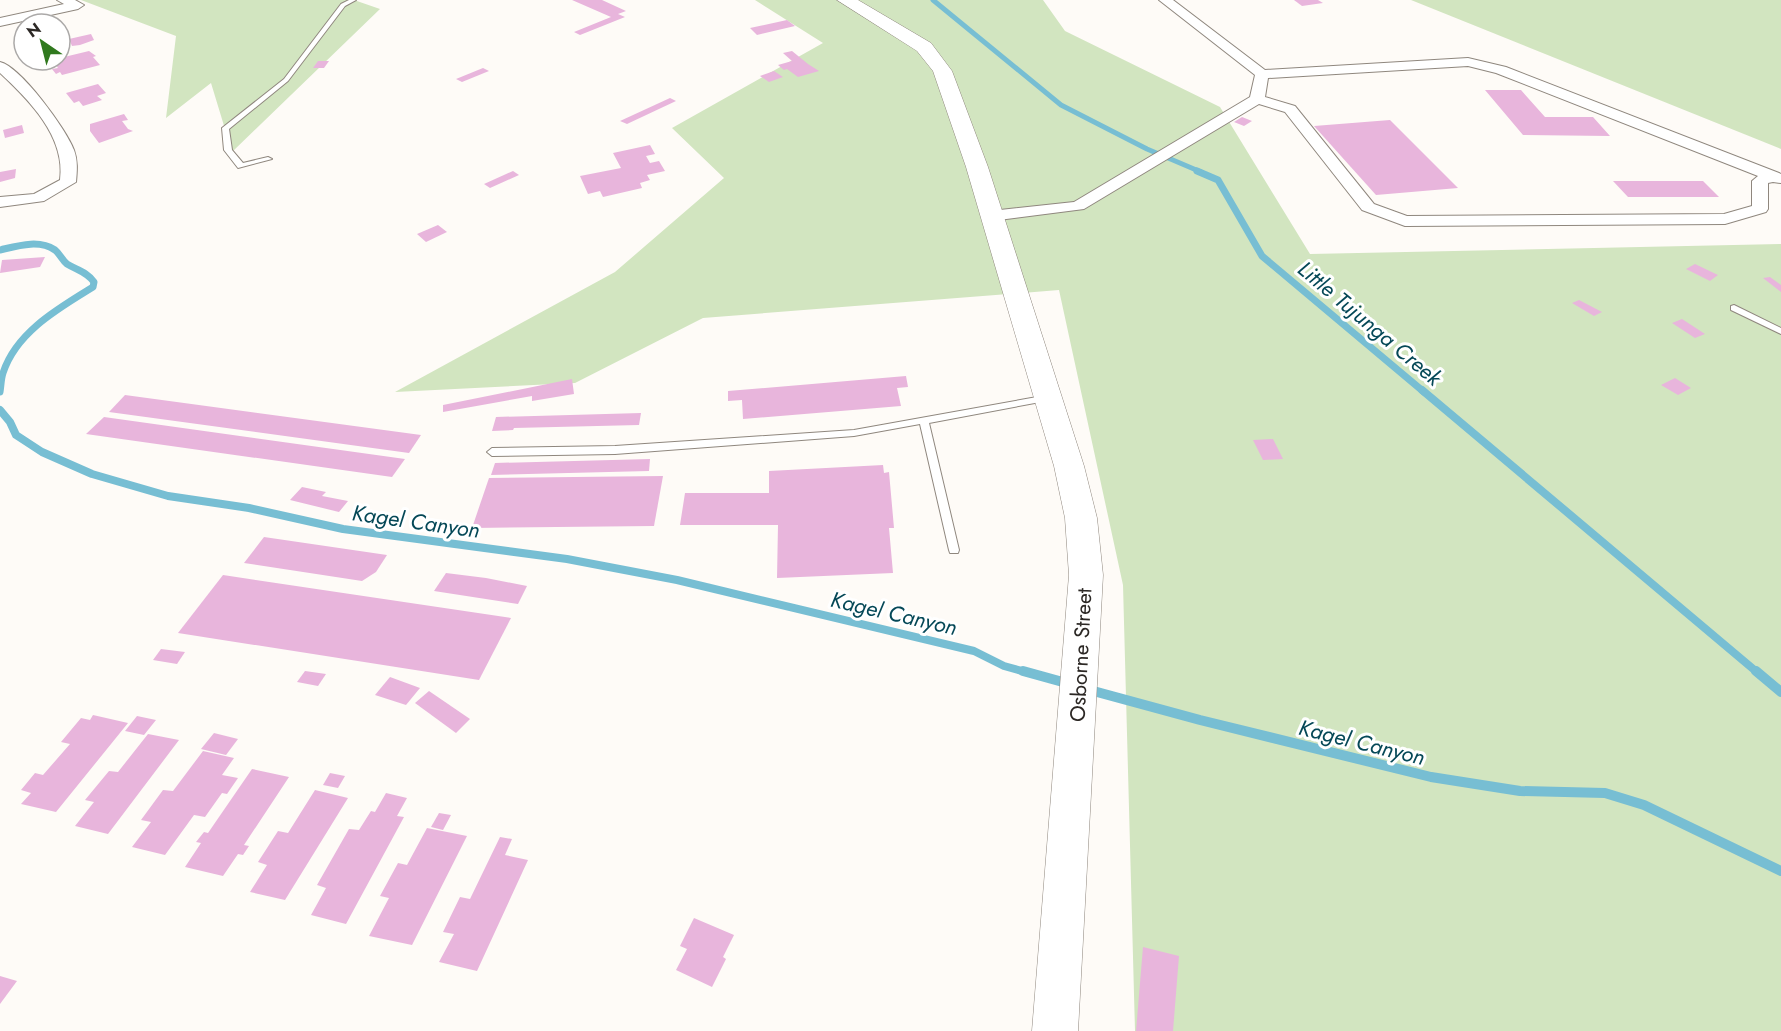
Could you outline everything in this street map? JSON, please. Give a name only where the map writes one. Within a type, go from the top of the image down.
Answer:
[{"type":"main road","name":"Osborne Street","points":[[846,0],[924,47],[942,71],[977,167],[1069,466],[1081,518],[1086,575],[1055,1031]]},
{"type":"street","points":[[0,22],[78,5],[61,0],[36,1]]},
{"type":"street","points":[[1166,0],[1262,74],[1468,63],[1501,70],[1777,178]]},
{"type":"street","points":[[0,66],[23,86],[62,138],[72,170],[68,182],[38,198],[0,202]]},
{"type":"street","points":[[1257,99],[1262,74]]},
{"type":"street","points":[[991,216],[1078,206],[1257,99],[1290,109],[1368,207],[1405,221],[1725,219],[1760,209],[1760,181],[1777,178]]},
{"type":"lane","points":[[268,159],[241,166],[228,150],[225,128],[286,80],[343,5],[353,0]]},
{"type":"lane","points":[[1734,308],[1781,330]]},
{"type":"lane","points":[[492,452],[615,450],[855,433],[1048,398]]},
{"type":"lane","points":[[924,420],[954,550]]},
{"type":"green space","points":[[81,0],[354,0],[380,9],[232,152],[211,83],[166,118],[176,36]]},
{"type":"green space","points":[[755,0],[1043,0],[1065,31],[1220,107],[1310,254],[1781,244],[1781,1031],[1135,1031],[1123,585],[1059,290],[703,318],[575,383],[395,392],[615,272],[724,178],[672,128],[823,43]]},
{"type":"green space","points":[[1411,0],[1781,0],[1781,149]]},
{"type":"building","points":[[572,0],[602,0],[626,11],[618,14],[625,17],[580,35],[574,32],[611,17]]},
{"type":"building","points":[[1294,0],[1318,0],[1323,3],[1302,6]]},
{"type":"building","points":[[787,20],[795,26],[757,35],[750,28]]},
{"type":"building","points":[[91,34],[94,40],[72,46],[72,38]]},
{"type":"building","points":[[89,51],[96,56],[93,57],[100,65],[62,75],[60,72],[72,72],[72,55]]},
{"type":"building","points":[[792,51],[819,71],[798,77],[787,69],[784,70],[778,65],[792,61],[783,53]]},
{"type":"building","points":[[318,61],[329,61],[324,68],[313,68]]},
{"type":"building","points":[[483,68],[489,71],[462,82],[456,79]]},
{"type":"building","points":[[774,71],[783,77],[769,82],[760,76]]},
{"type":"building","points":[[98,84],[106,93],[97,96],[102,100],[83,106],[79,101],[74,103],[66,93]]},
{"type":"building","points":[[1485,90],[1521,90],[1545,117],[1593,117],[1610,136],[1523,135]]},
{"type":"building","points":[[670,98],[676,101],[627,124],[620,121]]},
{"type":"building","points":[[124,114],[128,120],[122,121],[128,129],[133,131],[99,143],[90,131],[90,124]]},
{"type":"building","points":[[1242,117],[1252,121],[1244,126],[1234,122]]},
{"type":"building","points":[[1390,120],[1458,188],[1376,195],[1314,126]]},
{"type":"building","points":[[22,125],[24,133],[5,138],[3,130]]},
{"type":"building","points":[[650,145],[655,154],[646,156],[650,163],[659,161],[665,171],[647,175],[650,180],[640,183],[642,188],[603,197],[600,191],[588,194],[580,176],[621,168],[613,153]]},
{"type":"building","points":[[16,169],[15,178],[0,182],[0,172]]},
{"type":"building","points":[[513,171],[519,175],[490,188],[484,184]]},
{"type":"building","points":[[1613,181],[1703,181],[1719,197],[1628,197]]},
{"type":"building","points":[[438,225],[447,232],[426,242],[417,234]]},
{"type":"building","points":[[45,257],[40,267],[0,273],[2,260]]},
{"type":"building","points":[[1695,264],[1718,275],[1710,281],[1686,269]]},
{"type":"building","points":[[1770,277],[1781,285],[1781,292],[1763,278]]},
{"type":"building","points":[[1579,300],[1602,312],[1594,316],[1572,303]]},
{"type":"building","points":[[1682,319],[1705,334],[1695,338],[1672,323]]},
{"type":"building","points":[[906,376],[908,387],[897,388],[901,406],[743,419],[742,400],[728,401],[728,391]]},
{"type":"building","points":[[1675,378],[1691,388],[1678,395],[1661,385]]},
{"type":"building","points":[[572,379],[574,394],[532,401],[532,396],[443,412],[443,405]]},
{"type":"building","points":[[125,395],[421,435],[409,453],[109,412]]},
{"type":"building","points":[[641,413],[639,425],[514,428],[513,430],[492,431],[496,417]]},
{"type":"building","points":[[104,417],[405,459],[392,477],[86,434]]},
{"type":"building","points":[[1273,439],[1283,459],[1263,460],[1253,440]]},
{"type":"building","points":[[650,459],[649,471],[491,475],[495,463]]},
{"type":"building","points":[[883,465],[884,473],[889,472],[894,528],[889,528],[893,573],[777,578],[778,525],[680,525],[685,493],[769,493],[769,471]]},
{"type":"building","points":[[663,476],[654,526],[472,528],[489,478]]},
{"type":"building","points":[[302,487],[326,492],[322,496],[348,501],[339,512],[290,500]]},
{"type":"building","points":[[264,537],[387,555],[376,572],[362,581],[244,563]]},
{"type":"building","points":[[446,573],[527,586],[518,604],[434,591]]},
{"type":"building","points":[[223,575],[511,618],[479,680],[178,633]]},
{"type":"building","points":[[161,649],[185,652],[177,664],[153,660]]},
{"type":"building","points":[[305,671],[326,674],[318,686],[297,682]]},
{"type":"building","points":[[390,677],[420,688],[406,705],[375,695]]},
{"type":"building","points":[[429,691],[470,719],[456,733],[415,703]]},
{"type":"building","points":[[93,715],[128,723],[56,812],[21,804],[31,793],[21,790],[35,773],[43,775],[70,744],[61,742],[81,718],[90,720]]},
{"type":"building","points":[[137,716],[156,720],[144,735],[125,731]]},
{"type":"building","points":[[214,733],[238,739],[226,755],[201,749]]},
{"type":"building","points":[[148,734],[179,740],[108,834],[75,826],[94,802],[85,800],[109,771],[118,772]]},
{"type":"building","points":[[203,751],[234,758],[222,775],[238,778],[227,794],[222,793],[205,817],[194,815],[165,855],[132,847],[151,822],[141,820],[163,790],[173,791]]},
{"type":"building","points":[[252,769],[289,777],[244,845],[249,846],[243,855],[238,854],[223,876],[185,867],[201,843],[196,842],[204,832],[208,833]]},
{"type":"building","points":[[330,773],[345,776],[338,788],[323,785]]},
{"type":"building","points":[[315,790],[348,798],[285,900],[250,892],[267,865],[258,862],[278,831],[288,833]]},
{"type":"building","points":[[386,793],[407,798],[397,816],[404,817],[346,924],[311,915],[326,888],[317,885],[349,829],[359,830],[371,811],[375,812]]},
{"type":"building","points":[[439,813],[451,815],[443,830],[431,827]]},
{"type":"building","points":[[427,828],[467,836],[412,945],[369,936],[389,898],[380,896],[398,863],[407,865]]},
{"type":"building","points":[[500,837],[512,839],[505,855],[528,860],[477,971],[439,962],[454,934],[443,932],[460,897],[470,899]]},
{"type":"building","points":[[694,918],[734,935],[723,957],[726,959],[712,987],[676,970],[687,949],[680,946]]},
{"type":"building","points":[[1143,947],[1179,956],[1173,1031],[1136,1031]]},
{"type":"building","points":[[0,976],[17,981],[0,1004]]},
{"type":"waterway","name":"Little Tujunga Creek","points":[[933,0],[1061,105],[1147,149],[1201,172]]},
{"type":"waterway","name":"Little Tujunga Creek","points":[[1197,171],[1218,180],[1262,256],[1424,392]]},
{"type":"waterway","name":"Kagel Canyon","points":[[0,250],[28,244],[49,247],[57,252],[67,264],[85,273],[94,282],[93,287],[53,313],[28,333],[9,358],[3,373],[0,392]]},
{"type":"waterway","name":"Little Tujunga Creek","points":[[1422,390],[1758,673]]},
{"type":"waterway","name":"Kagel Canyon","points":[[0,410],[10,422],[16,435],[42,452],[92,474],[168,496],[249,508],[343,529],[567,559],[677,580],[974,651],[1004,666],[1029,673]]},
{"type":"waterway","name":"Kagel Canyon","points":[[1023,671],[1070,684]]},
{"type":"waterway","name":"Little Tujunga Creek","points":[[1756,671],[1781,692]]},
{"type":"waterway","name":"Kagel Canyon","points":[[1086,689],[1200,720],[1431,777],[1520,791],[1605,793],[1644,805],[1781,871]]}]
